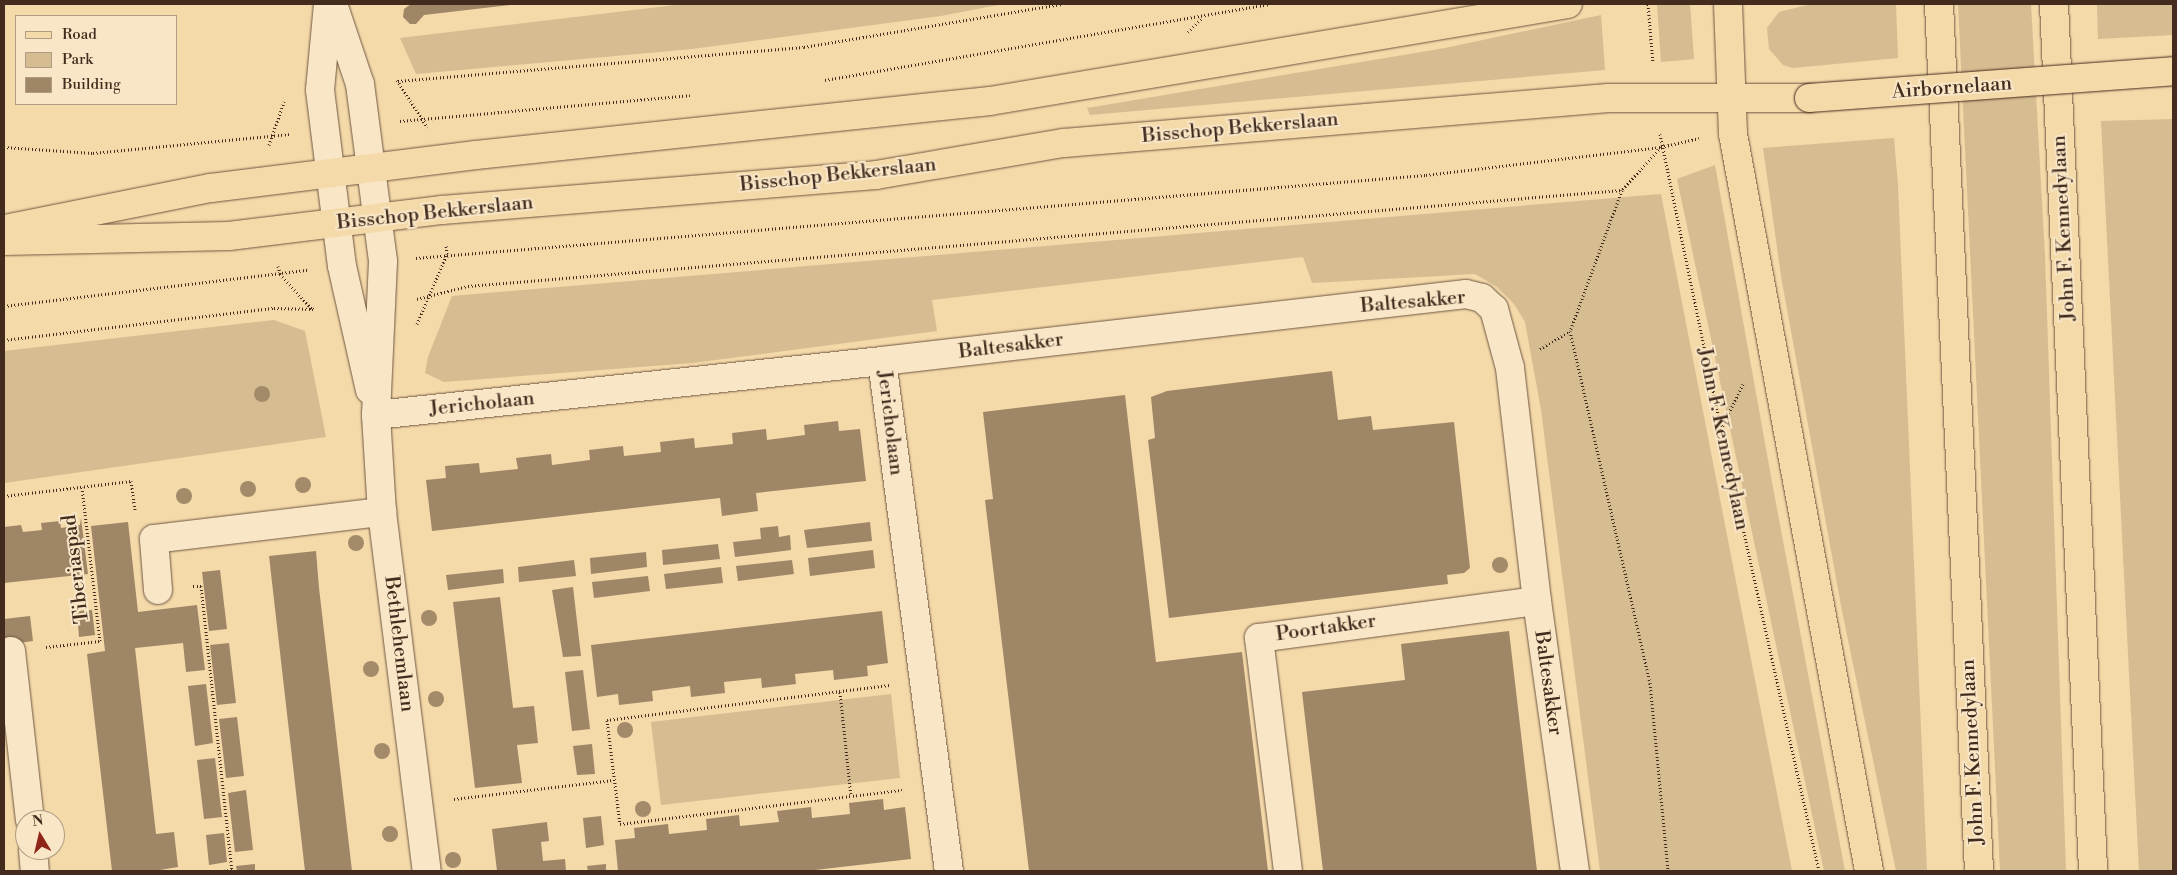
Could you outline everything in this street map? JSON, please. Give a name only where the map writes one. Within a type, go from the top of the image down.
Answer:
[{"type":"main road","points":[[4,229],[211,188],[264,181],[990,101],[1568,4]]},
{"type":"main road","points":[[1728,4],[1733,134],[1869,871]]},
{"type":"main road","name":"John F. Kennedylaan","points":[[1939,4],[1979,871]]},
{"type":"main road","name":"John F. Kennedylaan","points":[[2054,4],[2093,871]]},
{"type":"main road","name":"Airbornelaan","points":[[1731,98],[1809,98],[2173,71]]},
{"type":"main road","name":"Bisschop Bekkerslaan","points":[[4,241],[229,236],[452,209],[876,175],[1064,143],[1656,96],[1731,98]]},
{"type":"street","name":"Bethlehemlaan","points":[[328,4],[320,90],[342,266],[376,416]]},
{"type":"street","name":"Bethlehemlaan","points":[[333,4],[360,84],[383,261],[383,303],[376,416],[382,512],[427,871]]},
{"type":"street","name":"Baltesakker","points":[[882,361],[1466,294],[1482,298],[1494,309],[1510,368],[1537,601],[1575,871]]},
{"type":"street","name":"Jericholaan","points":[[376,416],[882,361],[949,871]]},
{"type":"street","points":[[158,590],[154,539],[382,512]]},
{"type":"street","name":"Poortakker","points":[[1288,871],[1259,638],[1537,601]]},
{"type":"street","points":[[11,652],[29,810]]},
{"type":"path","points":[[398,81],[804,47],[1061,4]]},
{"type":"path","points":[[822,81],[1252,5],[1270,4]]},
{"type":"path","name":"John F. Kennedylaan","points":[[1648,4],[1661,147],[1819,871]]},
{"type":"path","points":[[366,125],[693,94]]},
{"type":"path","points":[[4,147],[93,153],[325,130]]},
{"type":"path","points":[[264,181],[262,160],[274,136]]},
{"type":"path","points":[[1661,147],[1622,190],[1570,331],[1650,683],[1668,871]]},
{"type":"path","points":[[383,261],[1426,175],[1661,147]]},
{"type":"path","points":[[383,303],[429,298],[468,286],[1622,190]]},
{"type":"path","points":[[270,230],[280,274],[317,318]]},
{"type":"path","points":[[4,306],[342,266]]},
{"type":"path","points":[[4,340],[274,308],[312,310],[350,306]]},
{"type":"path","points":[[4,496],[131,481],[137,524],[154,539]]},
{"type":"path","name":"Tiberiaspad","points":[[11,652],[100,641],[82,487]]},
{"type":"path","points":[[158,590],[201,586],[232,870],[222,871]]},
{"type":"path","points":[[924,680],[607,720],[614,780],[620,824],[938,785]]},
{"type":"path","points":[[840,692],[851,796]]},
{"type":"path","points":[[419,802],[614,780]]},
{"type":"green space","points":[[684,4],[1003,4],[941,16],[692,49],[416,74],[400,38]]},
{"type":"green space","points":[[1690,4],[1694,59],[1661,62],[1657,5]]},
{"type":"green space","points":[[1811,4],[1896,4],[1898,58],[1793,68],[1783,65],[1769,49],[1767,28],[1779,12]]},
{"type":"green space","points":[[1958,4],[2031,4],[2045,256],[2066,871],[2000,871]]},
{"type":"green space","points":[[2097,4],[2173,4],[2173,35],[2098,39]]},
{"type":"green space","points":[[1601,15],[1605,70],[1090,115],[1087,108],[1445,48]]},
{"type":"green space","points":[[2173,119],[2173,871],[2139,871],[2101,121]]},
{"type":"green space","points":[[1894,138],[1898,185],[1927,871],[1896,871],[1842,611],[1781,276],[1763,148]]},
{"type":"green space","points":[[1715,165],[1845,871],[1824,871],[1677,179]]},
{"type":"green space","points":[[1661,194],[1792,871],[1600,871],[1541,410],[1525,322],[1514,304],[1497,287],[1475,274],[1312,283],[1303,257],[932,300],[937,331],[693,363],[444,382],[425,373],[428,357],[452,296]]},
{"type":"green space","points":[[274,320],[305,331],[326,437],[4,483],[4,351]]},
{"type":"green space","points":[[891,694],[900,778],[661,805],[651,722]]},
{"type":"building","points":[[411,4],[510,5],[424,15],[416,24],[410,24],[403,17],[404,9]]},
{"type":"building","points":[[1332,371],[1338,420],[1371,416],[1373,430],[1454,422],[1470,568],[1464,573],[1447,575],[1448,584],[1169,618],[1148,440],[1155,438],[1151,397],[1167,391]]},
{"type":"building","points":[[1125,395],[1156,662],[1242,652],[1268,871],[1029,871],[985,500],[993,499],[983,412]]},
{"type":"building","points":[[838,421],[839,431],[860,429],[866,481],[756,493],[758,511],[722,516],[720,498],[432,531],[426,480],[446,478],[445,466],[479,463],[480,473],[518,469],[516,458],[551,454],[552,465],[590,460],[589,450],[623,446],[624,456],[661,452],[660,442],[694,438],[695,448],[733,444],[732,433],[766,429],[767,440],[805,435],[804,425]]},
{"type":"building","points":[[81,518],[88,574],[4,583],[4,527],[21,525],[23,532],[42,530],[41,523],[60,521],[61,528],[80,525]]},
{"type":"building","points":[[128,522],[138,612],[197,605],[205,670],[186,672],[183,643],[135,648],[156,834],[174,832],[178,867],[154,871],[112,871],[87,654],[105,651],[91,526]]},
{"type":"building","points":[[870,522],[872,541],[807,548],[804,530]]},
{"type":"building","points":[[778,526],[779,537],[790,535],[791,550],[735,557],[733,542],[761,539],[760,528]]},
{"type":"building","points":[[718,544],[720,559],[663,565],[662,550]]},
{"type":"building","points":[[873,550],[875,568],[810,576],[808,558]]},
{"type":"building","points":[[316,551],[352,871],[305,871],[269,556]]},
{"type":"building","points":[[646,552],[647,567],[591,574],[590,558]]},
{"type":"building","points":[[574,560],[576,576],[519,582],[518,567]]},
{"type":"building","points":[[792,560],[794,574],[738,581],[736,566]]},
{"type":"building","points":[[721,567],[723,583],[666,589],[664,574]]},
{"type":"building","points":[[503,569],[504,583],[448,590],[446,575]]},
{"type":"building","points":[[220,570],[227,629],[209,631],[202,572]]},
{"type":"building","points":[[648,576],[650,591],[594,598],[592,582]]},
{"type":"building","points":[[573,587],[581,656],[563,657],[552,590]]},
{"type":"building","points":[[500,597],[513,708],[534,706],[538,743],[517,745],[522,783],[475,788],[453,602]]},
{"type":"building","points":[[92,610],[95,635],[79,637],[77,611]]},
{"type":"building","points":[[882,611],[888,663],[867,666],[868,676],[834,680],[833,670],[795,674],[796,684],[762,688],[761,678],[724,682],[725,693],[691,697],[690,686],[652,691],[653,701],[619,705],[618,694],[597,697],[591,645]]},
{"type":"building","points":[[30,616],[33,641],[4,645],[4,619]]},
{"type":"building","points":[[1509,631],[1537,871],[1323,871],[1302,692],[1405,680],[1401,644]]},
{"type":"building","points":[[229,643],[236,703],[217,705],[210,645]]},
{"type":"building","points":[[583,670],[590,729],[572,731],[565,672]]},
{"type":"building","points":[[206,684],[213,743],[195,746],[188,686]]},
{"type":"building","points":[[237,717],[244,776],[226,778],[219,719]]},
{"type":"building","points":[[592,744],[595,774],[577,775],[573,746]]},
{"type":"building","points":[[215,758],[222,817],[204,819],[197,760]]},
{"type":"building","points":[[246,790],[253,850],[235,852],[228,793]]},
{"type":"building","points":[[883,799],[884,810],[905,807],[911,859],[806,871],[618,871],[615,840],[635,838],[634,828],[668,824],[669,834],[707,830],[706,819],[739,815],[740,826],[779,822],[777,811],[811,807],[812,818],[850,814],[849,803]]},
{"type":"building","points":[[601,816],[604,845],[586,848],[583,818]]},
{"type":"building","points":[[547,822],[549,841],[541,842],[543,861],[565,859],[566,871],[497,871],[492,829]]},
{"type":"building","points":[[224,833],[227,862],[209,865],[206,835]]},
{"type":"building","points":[[255,864],[255,871],[237,871],[236,866]]},
{"type":"building","points":[[606,864],[606,871],[588,871],[587,866]]}]
